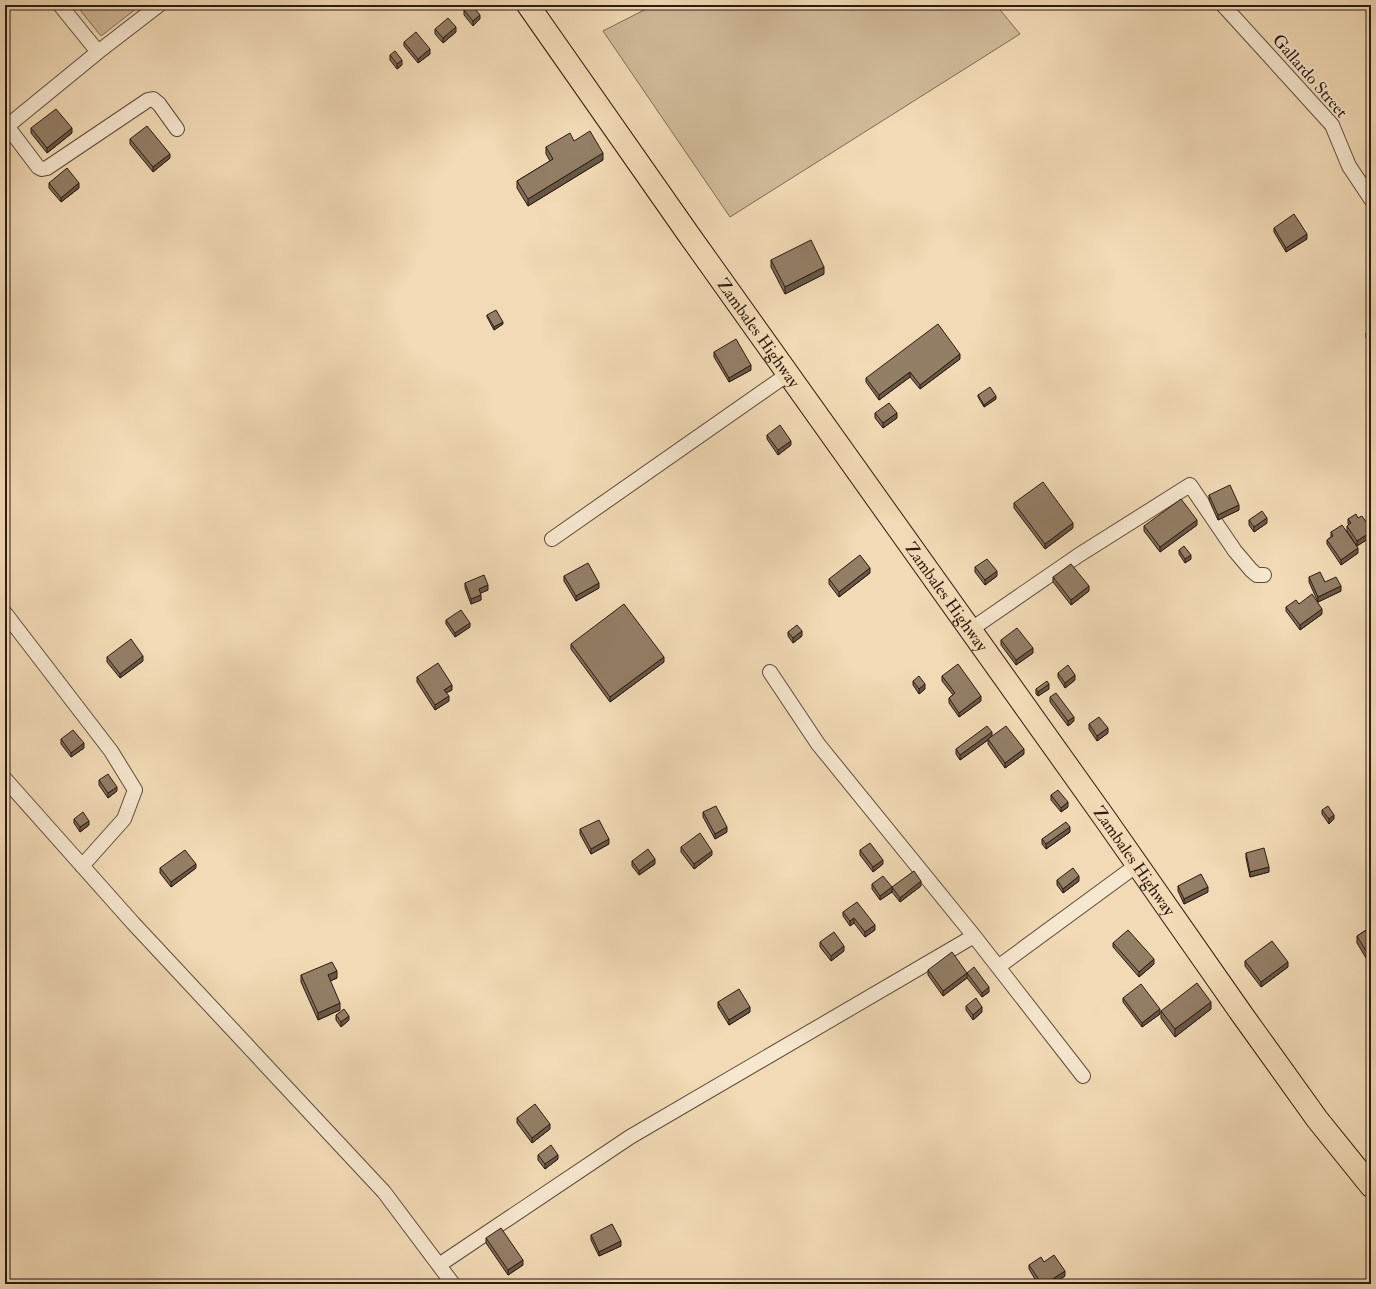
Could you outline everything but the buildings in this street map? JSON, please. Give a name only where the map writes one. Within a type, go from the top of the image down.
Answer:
[{"type":"main road","name":"Zambales Highway","points":[[528,5],[1317,1119],[1371,1186]]},
{"type":"street","points":[[60,5],[98,52]]},
{"type":"street","points":[[159,5],[98,52],[6,127],[38,167],[42,169],[47,168],[148,100],[153,99],[159,104],[177,129]]},
{"type":"street","name":"Gallardo Street","points":[[1223,5],[1332,125],[1349,166],[1371,199]]},
{"type":"street","points":[[552,538],[788,374]]},
{"type":"street","points":[[970,630],[1079,555],[1190,485],[1235,551],[1257,575],[1264,575]]},
{"type":"street","points":[[5,612],[111,751],[135,790],[124,819],[82,866]]},
{"type":"street","points":[[770,672],[818,744],[974,936],[1083,1076]]},
{"type":"street","points":[[5,779],[138,929],[384,1192],[453,1284]]},
{"type":"street","points":[[998,967],[1137,865]]},
{"type":"street","points":[[439,1265],[630,1137],[974,936]]},
{"type":"shaded area","points":[[76,5],[141,5],[101,36]]},
{"type":"shaded area","points":[[654,5],[996,5],[1020,34],[730,217],[603,31]]}]
